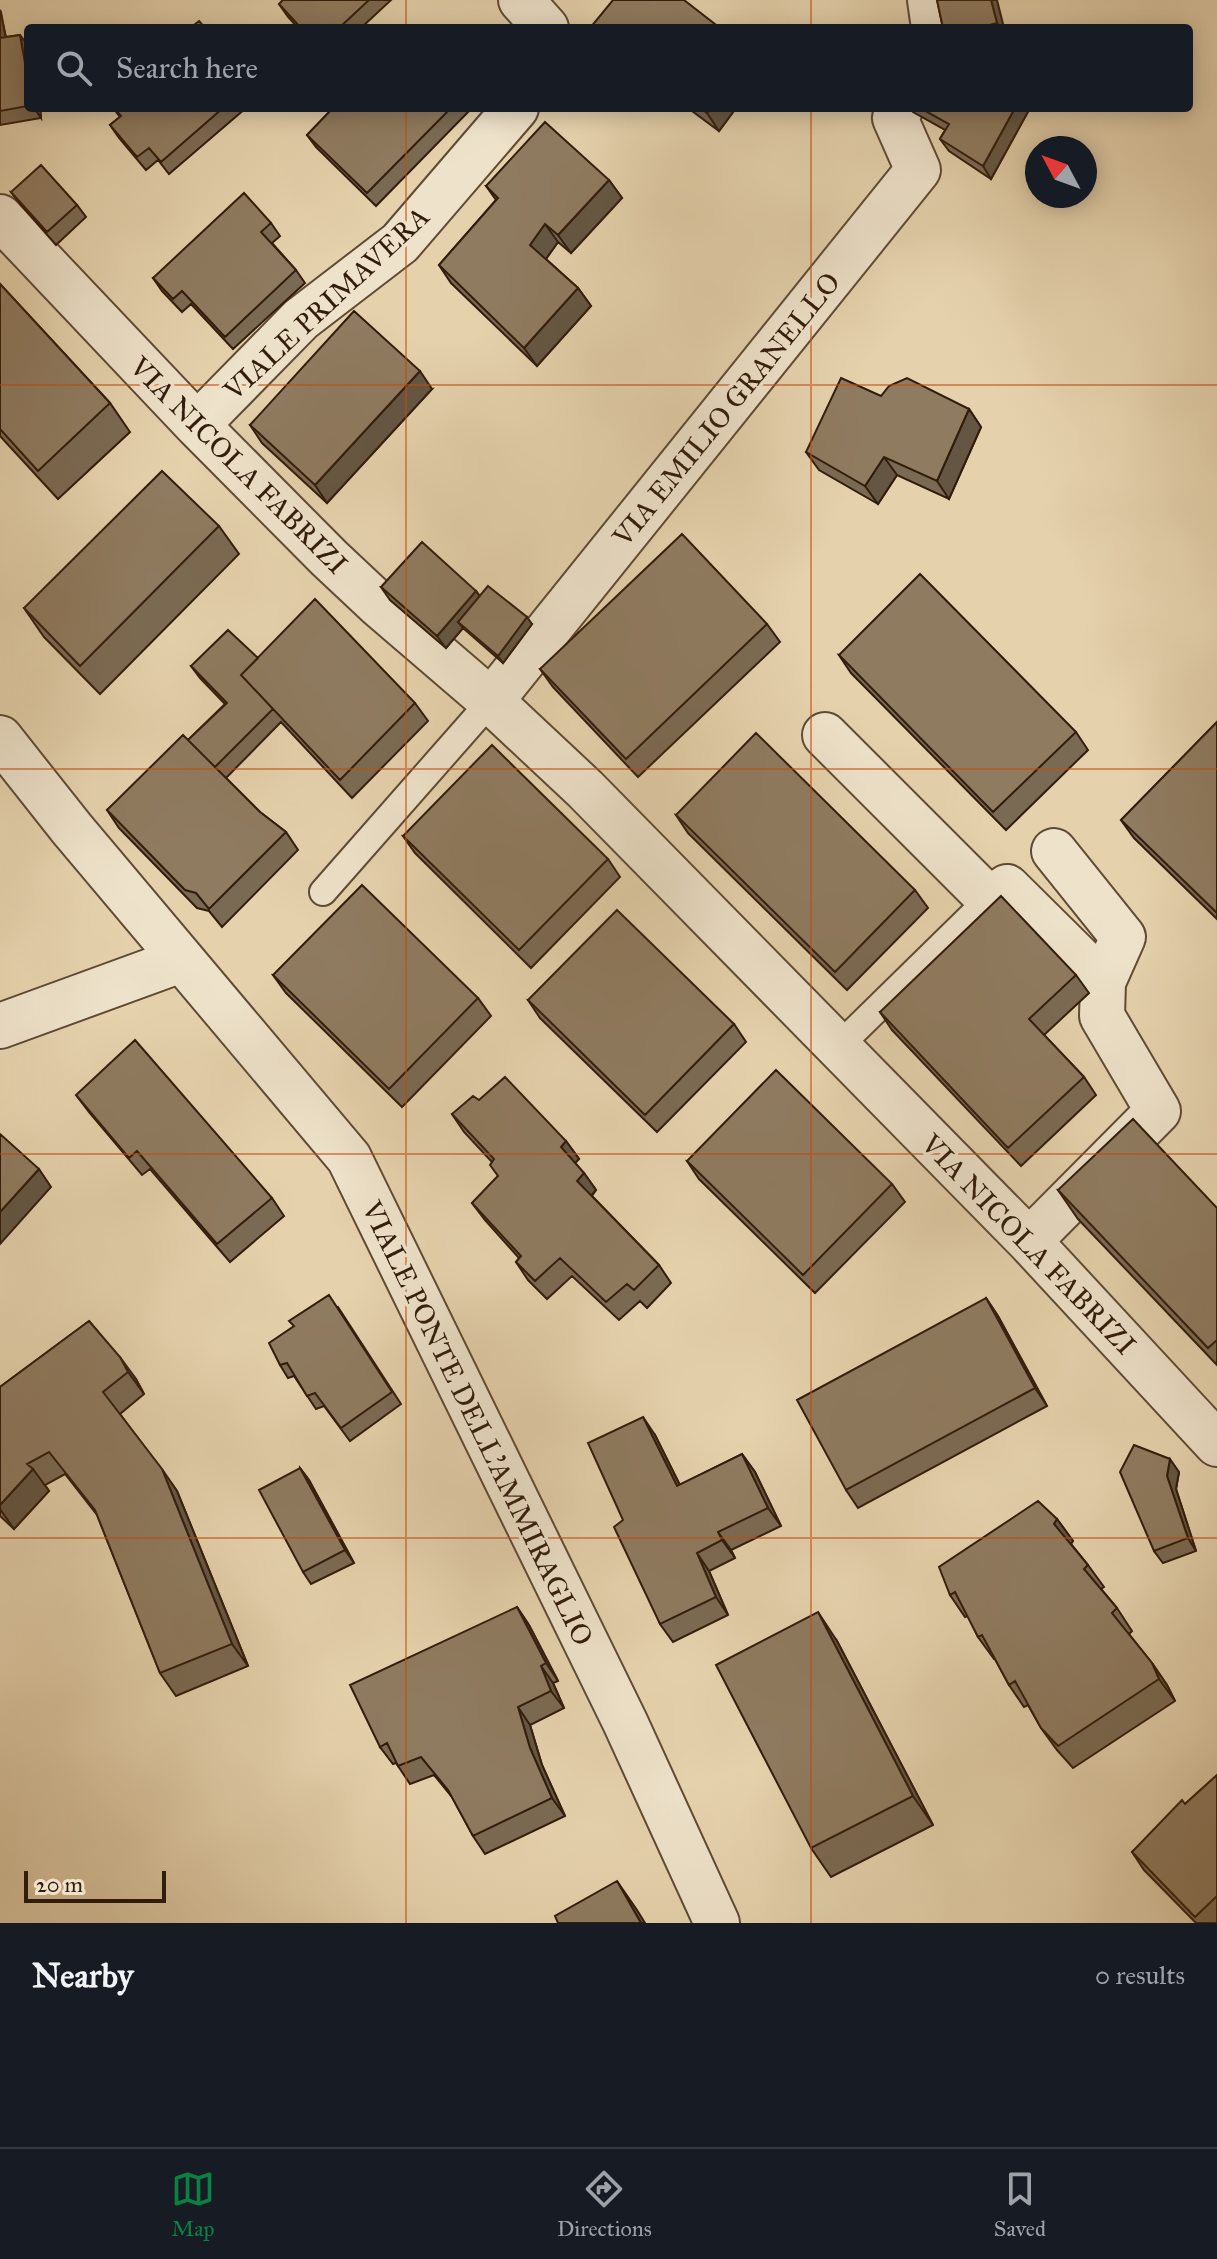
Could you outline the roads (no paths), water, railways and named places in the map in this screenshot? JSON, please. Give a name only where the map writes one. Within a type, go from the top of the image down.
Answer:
[{"type":"street","points":[[521,0],[542,24]]},
{"type":"street","points":[[930,0],[933,24]]},
{"type":"street","name":"VIALE PRIMAVERA","points":[[197,425],[301,319],[400,243],[513,112]]},
{"type":"street","name":"VIA EMILIO GRANELLO","points":[[491,701],[918,170],[895,118],[899,112]]},
{"type":"street","name":"VIA NICOLA FABRIZI","points":[[0,217],[197,425],[378,604],[491,701],[585,789],[1029,1241],[1217,1444]]},
{"type":"street","points":[[825,735],[989,899],[1007,887],[1103,982]]},
{"type":"street","name":"VIALE PONTE DELL'AMMIRAGLIO","points":[[0,738],[181,960],[349,1158],[625,1722],[717,1923]]},
{"type":"street","points":[[1029,1241],[1158,1111],[1102,1016],[1103,982],[1123,937],[1054,851]]},
{"type":"street","points":[[0,1026],[181,960]]},
{"type":"lane","points":[[323,892],[491,701]]},
{"type":"lane","points":[[838,1047],[989,899]]}]
